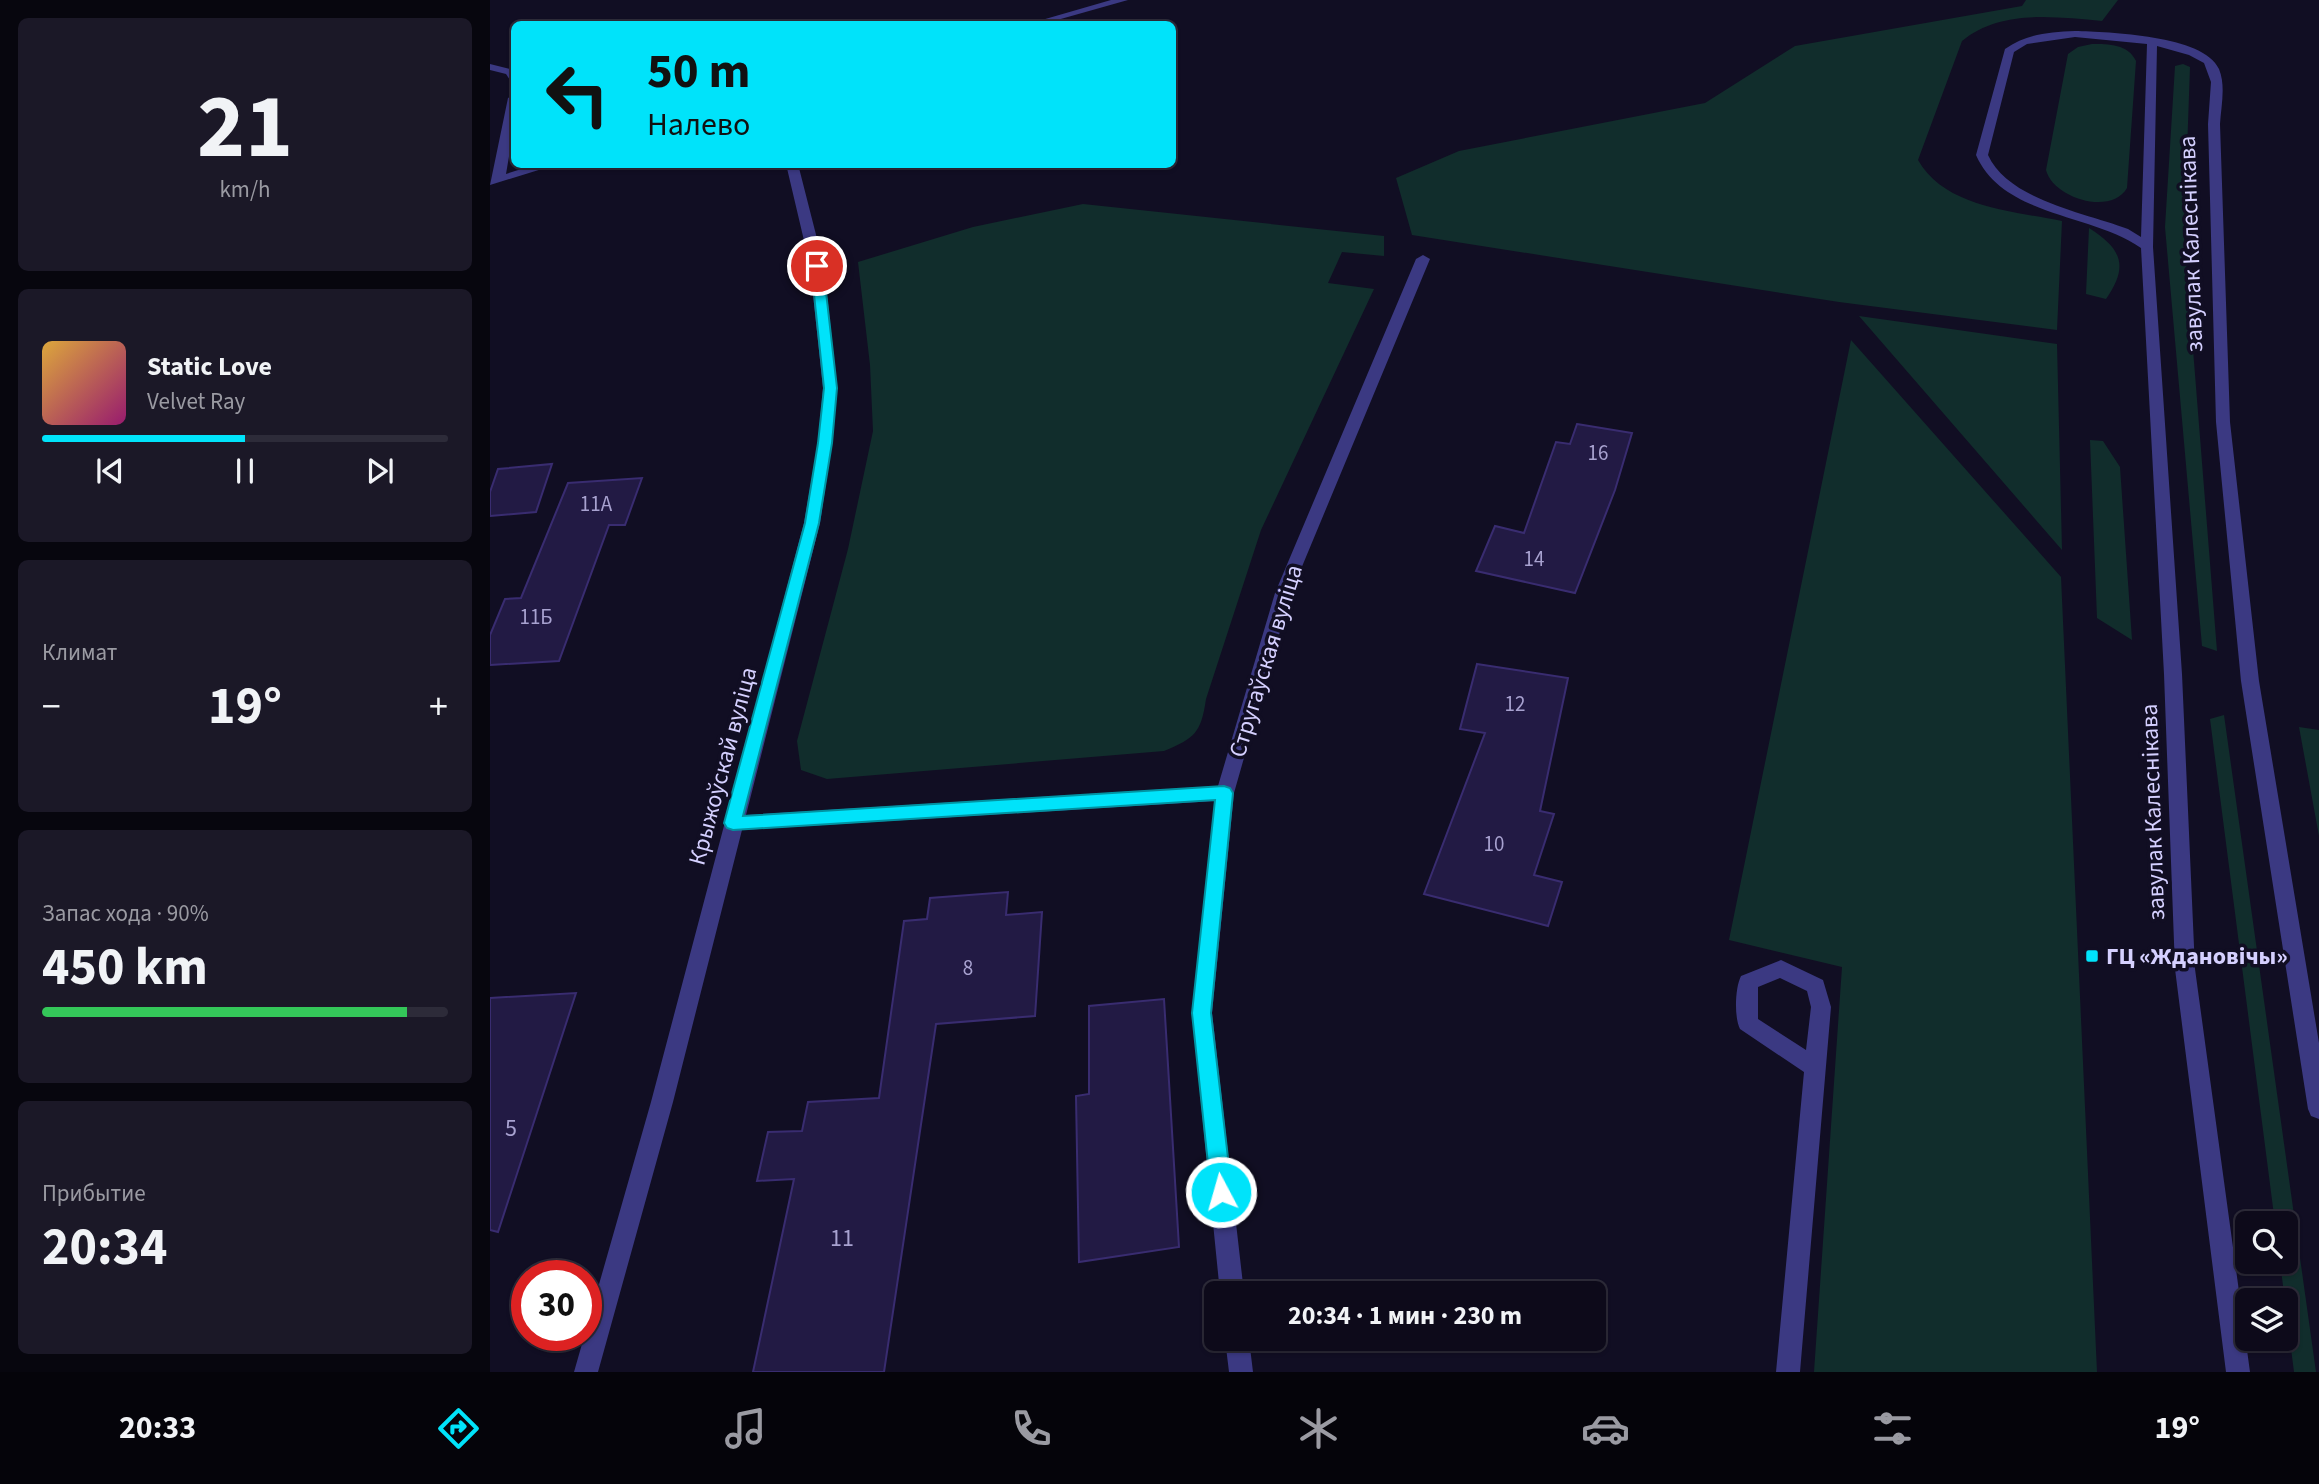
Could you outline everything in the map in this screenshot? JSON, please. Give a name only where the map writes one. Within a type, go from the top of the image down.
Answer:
[{"type":"street","points":[[1044,21],[1123,0]]},
{"type":"street","name":"завулак Калеснікава","points":[[2147,247],[2127,233],[2016,191],[1988,172],[1982,155],[2009,51],[2022,40],[2057,34],[2088,34],[2152,42],[2194,52],[2208,61],[2216,77],[2214,124],[2223,422],[2250,681],[2319,1109]]},
{"type":"street","name":"завулак Калеснікава","points":[[2152,42],[2147,247],[2174,674],[2185,969],[2238,1372]]},
{"type":"street","points":[[490,67],[511,74]]},
{"type":"street","points":[[511,111],[495,181],[539,168]]},
{"type":"street","name":"Крыжоўскай вуліца","points":[[586,1372],[662,1102],[812,523],[830,388],[817,266],[793,168]]},
{"type":"street","name":"Стругаўская вуліца","points":[[1231,1281],[1202,1013],[1224,793],[1283,593],[1423,259]]},
{"type":"street","points":[[733,823],[1224,793]]},
{"type":"street","points":[[1788,1372],[1821,1007],[1816,986],[1781,970],[1748,982],[1747,1023],[1815,1067]]},
{"type":"street","points":[[1238,1351],[1241,1372]]},
{"type":"green space","points":[[2026,0],[2118,0],[2102,21],[2047,17],[2011,20],[1977,31],[1962,41],[1918,160],[1930,176],[1963,198],[2002,210],[2062,221],[2057,330],[1839,302],[1412,235],[1396,178],[1459,151],[1705,103],[1795,46],[2022,6]]},
{"type":"green space","points":[[2092,44],[2123,48],[2133,55],[2136,61],[2127,188],[2109,201],[2096,202],[2083,200],[2059,189],[2046,170],[2068,54],[2078,47]]},
{"type":"green space","points":[[2183,64],[2190,67],[2184,236],[2217,651],[2202,646],[2165,227],[2175,66]]},
{"type":"green space","points":[[1083,204],[1384,236],[1384,256],[1342,252],[1328,283],[1374,289],[1261,530],[1199,727],[1190,738],[1164,751],[827,779],[801,770],[797,741],[848,549],[873,431],[870,365],[858,262],[973,227]]},
{"type":"green space","points":[[2089,228],[2109,243],[2118,259],[2118,277],[2106,299],[2086,294]]},
{"type":"green space","points":[[1859,316],[2057,344],[2062,550]]},
{"type":"green space","points":[[1851,340],[2061,577],[2097,1372],[1814,1372],[1842,967],[1729,940]]},
{"type":"green space","points":[[2090,440],[2103,441],[2120,467],[2132,640],[2097,618]]},
{"type":"green space","points":[[2224,715],[2293,1211],[2273,1211],[2210,719]]},
{"type":"green space","points":[[2299,727],[2319,730],[2319,836]]},
{"type":"green space","points":[[2298,1243],[2316,1372],[2294,1372],[2291,1351],[2298,1351],[2298,1288],[2283,1288],[2282,1274],[2298,1274]]},
{"type":"building","points":[[1577,424],[1632,433],[1615,490],[1575,593],[1476,571],[1495,526],[1524,533],[1556,442],[1570,444]]},
{"type":"building","points":[[552,464],[536,512],[490,516],[490,492],[498,469]]},
{"type":"building","points":[[642,478],[625,525],[609,525],[559,661],[490,665],[490,635],[505,599],[521,598],[568,483]]},
{"type":"building","points":[[1477,664],[1568,678],[1540,811],[1554,814],[1534,875],[1562,882],[1548,926],[1424,894],[1485,733],[1460,729]]},
{"type":"building","points":[[1008,892],[1006,915],[1042,912],[1035,1016],[936,1024],[884,1372],[753,1372],[794,1179],[757,1181],[768,1132],[802,1131],[808,1102],[879,1098],[904,921],[927,919],[930,898]]},
{"type":"building","points":[[576,993],[498,1232],[490,1230],[490,998]]},
{"type":"building","points":[[1164,999],[1179,1247],[1079,1262],[1076,1096],[1089,1094],[1089,1006]]},
{"type":"place","name":"ГЦ «Ждановічы»","points":[[2092,956]]},
{"type":"route","points":[[817,266],[830,388],[825,443],[812,523],[733,823],[1224,793],[1202,1013],[1221,1192]]}]
